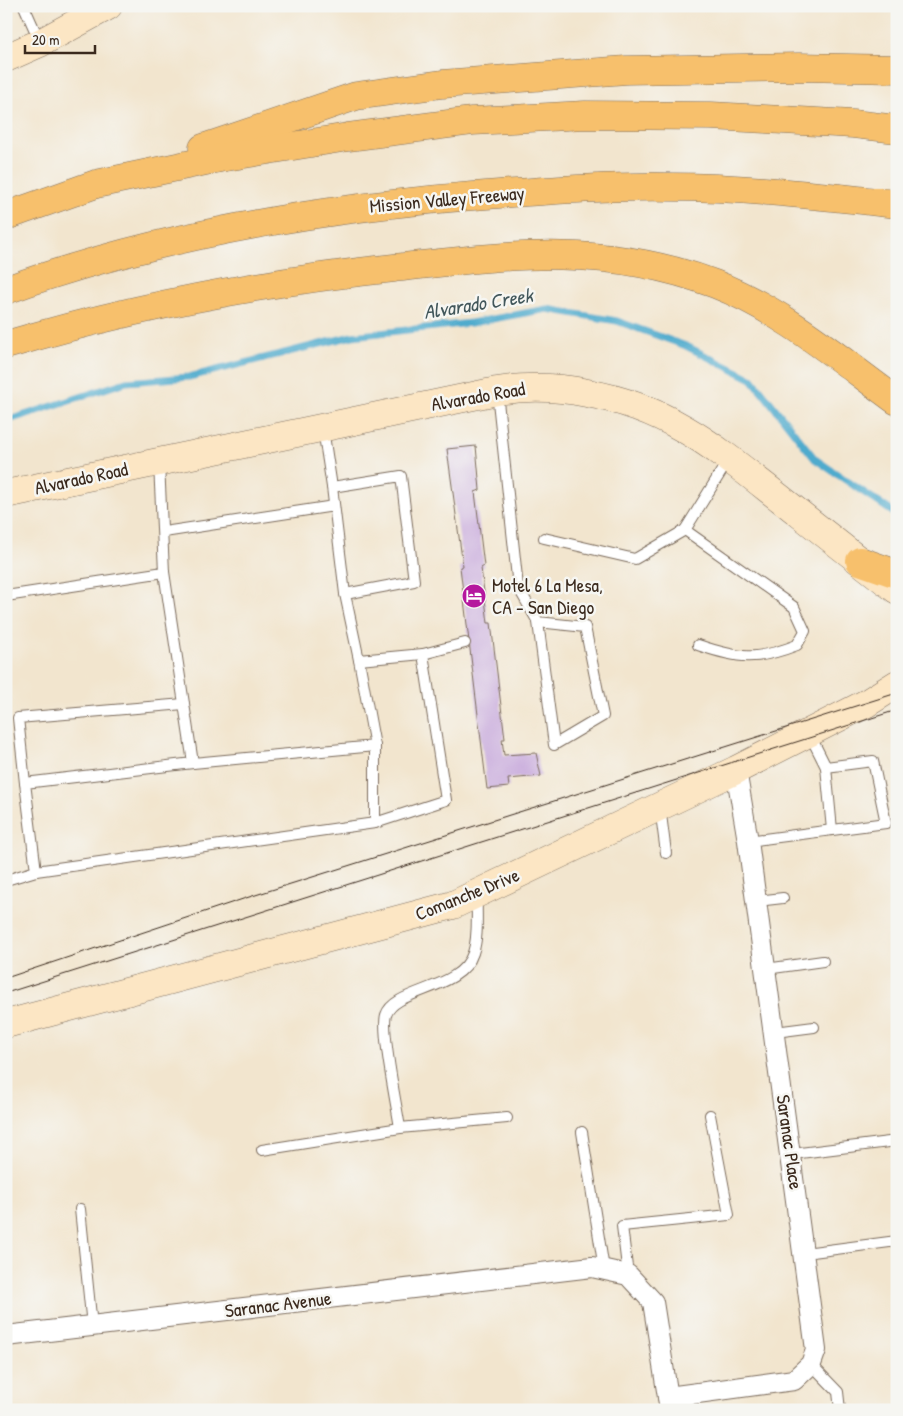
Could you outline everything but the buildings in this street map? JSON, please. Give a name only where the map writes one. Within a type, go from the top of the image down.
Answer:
[{"type":"highway","points":[[6,216],[356,96],[442,84],[626,70],[799,67],[897,69]]},
{"type":"highway","points":[[96,184],[220,158],[328,140],[472,121],[585,114],[711,116],[853,124],[897,129]]},
{"type":"highway","name":"Mission Valley Freeway","points":[[6,290],[111,257],[234,228],[353,208],[402,203],[571,189],[672,187],[806,194],[897,204]]},
{"type":"highway","points":[[6,344],[174,302],[332,275],[508,256],[545,254],[584,255],[650,264],[716,285],[746,298],[801,332],[897,401]]},
{"type":"highway","points":[[860,562],[897,574]]},
{"type":"street","points":[[6,58],[40,43],[108,6]]},
{"type":"street","name":"Alvarado Road","points":[[6,494],[497,391],[518,387],[562,388],[617,399],[671,420],[729,458],[897,590]]},
{"type":"street","name":"Comanche Drive","points":[[6,1024],[418,916],[477,895],[736,770],[867,703],[897,684]]},
{"type":"street","name":"Saranac Place","points":[[736,770],[757,901],[816,1337],[816,1350],[811,1364]]},
{"type":"street","name":"Saranac Avenue","points":[[6,1336],[550,1271],[592,1267],[628,1275]]},
{"type":"street","points":[[628,1275],[654,1302],[669,1403],[794,1380],[811,1364]]},
{"type":"lane","points":[[24,6],[40,43]]},
{"type":"lane","points":[[497,391],[518,586],[538,622],[554,745],[603,716],[585,627],[538,622]]},
{"type":"lane","points":[[323,426],[345,594],[375,746],[375,823]]},
{"type":"lane","points":[[544,538],[636,559],[685,530],[729,458]]},
{"type":"lane","points":[[159,462],[164,532],[164,572],[193,763]]},
{"type":"lane","points":[[332,486],[401,476],[414,581],[345,594]]},
{"type":"lane","points":[[164,532],[334,506]]},
{"type":"lane","points":[[685,530],[794,607],[805,631],[797,645],[771,656],[731,656],[698,645]]},
{"type":"lane","points":[[6,596],[164,572]]},
{"type":"lane","points":[[359,660],[423,654],[466,643]]},
{"type":"lane","points":[[6,880],[36,871],[375,823],[446,800],[423,654]]},
{"type":"lane","points":[[36,871],[18,718],[184,704]]},
{"type":"lane","points":[[808,732],[826,767],[832,830]]},
{"type":"lane","points":[[25,782],[193,763],[375,746]]},
{"type":"lane","points":[[748,841],[886,823],[873,761],[826,767]]},
{"type":"lane","points":[[660,806],[666,853]]},
{"type":"lane","points":[[400,1128],[386,1036],[386,1014],[400,1001],[446,981],[458,974],[466,966],[473,954],[476,943],[477,895]]},
{"type":"lane","points":[[757,901],[783,898]]},
{"type":"lane","points":[[766,969],[823,961]]},
{"type":"lane","points":[[775,1032],[814,1027]]},
{"type":"lane","points":[[628,1275],[622,1226],[729,1215],[710,1115]]},
{"type":"lane","points":[[262,1150],[400,1128],[507,1118]]},
{"type":"lane","points":[[582,1132],[604,1269]]},
{"type":"lane","points":[[792,1154],[897,1141]]},
{"type":"lane","points":[[80,1209],[92,1326]]},
{"type":"lane","points":[[805,1253],[897,1241]]},
{"type":"lane","points":[[811,1364],[838,1392],[840,1410]]},
{"type":"waterway","name":"Alvarado Creek","points":[[6,421],[126,382],[189,377],[352,336],[471,323],[547,309],[617,321],[686,346],[752,379],[815,459],[897,515]]},
{"type":"tram line","points":[[6,978],[246,898],[897,693]]},
{"type":"tram line","points":[[6,993],[897,710]]},
{"type":"place","name":"Motel 6 La Mesa, CA - San Diego","points":[[474,596]]}]
